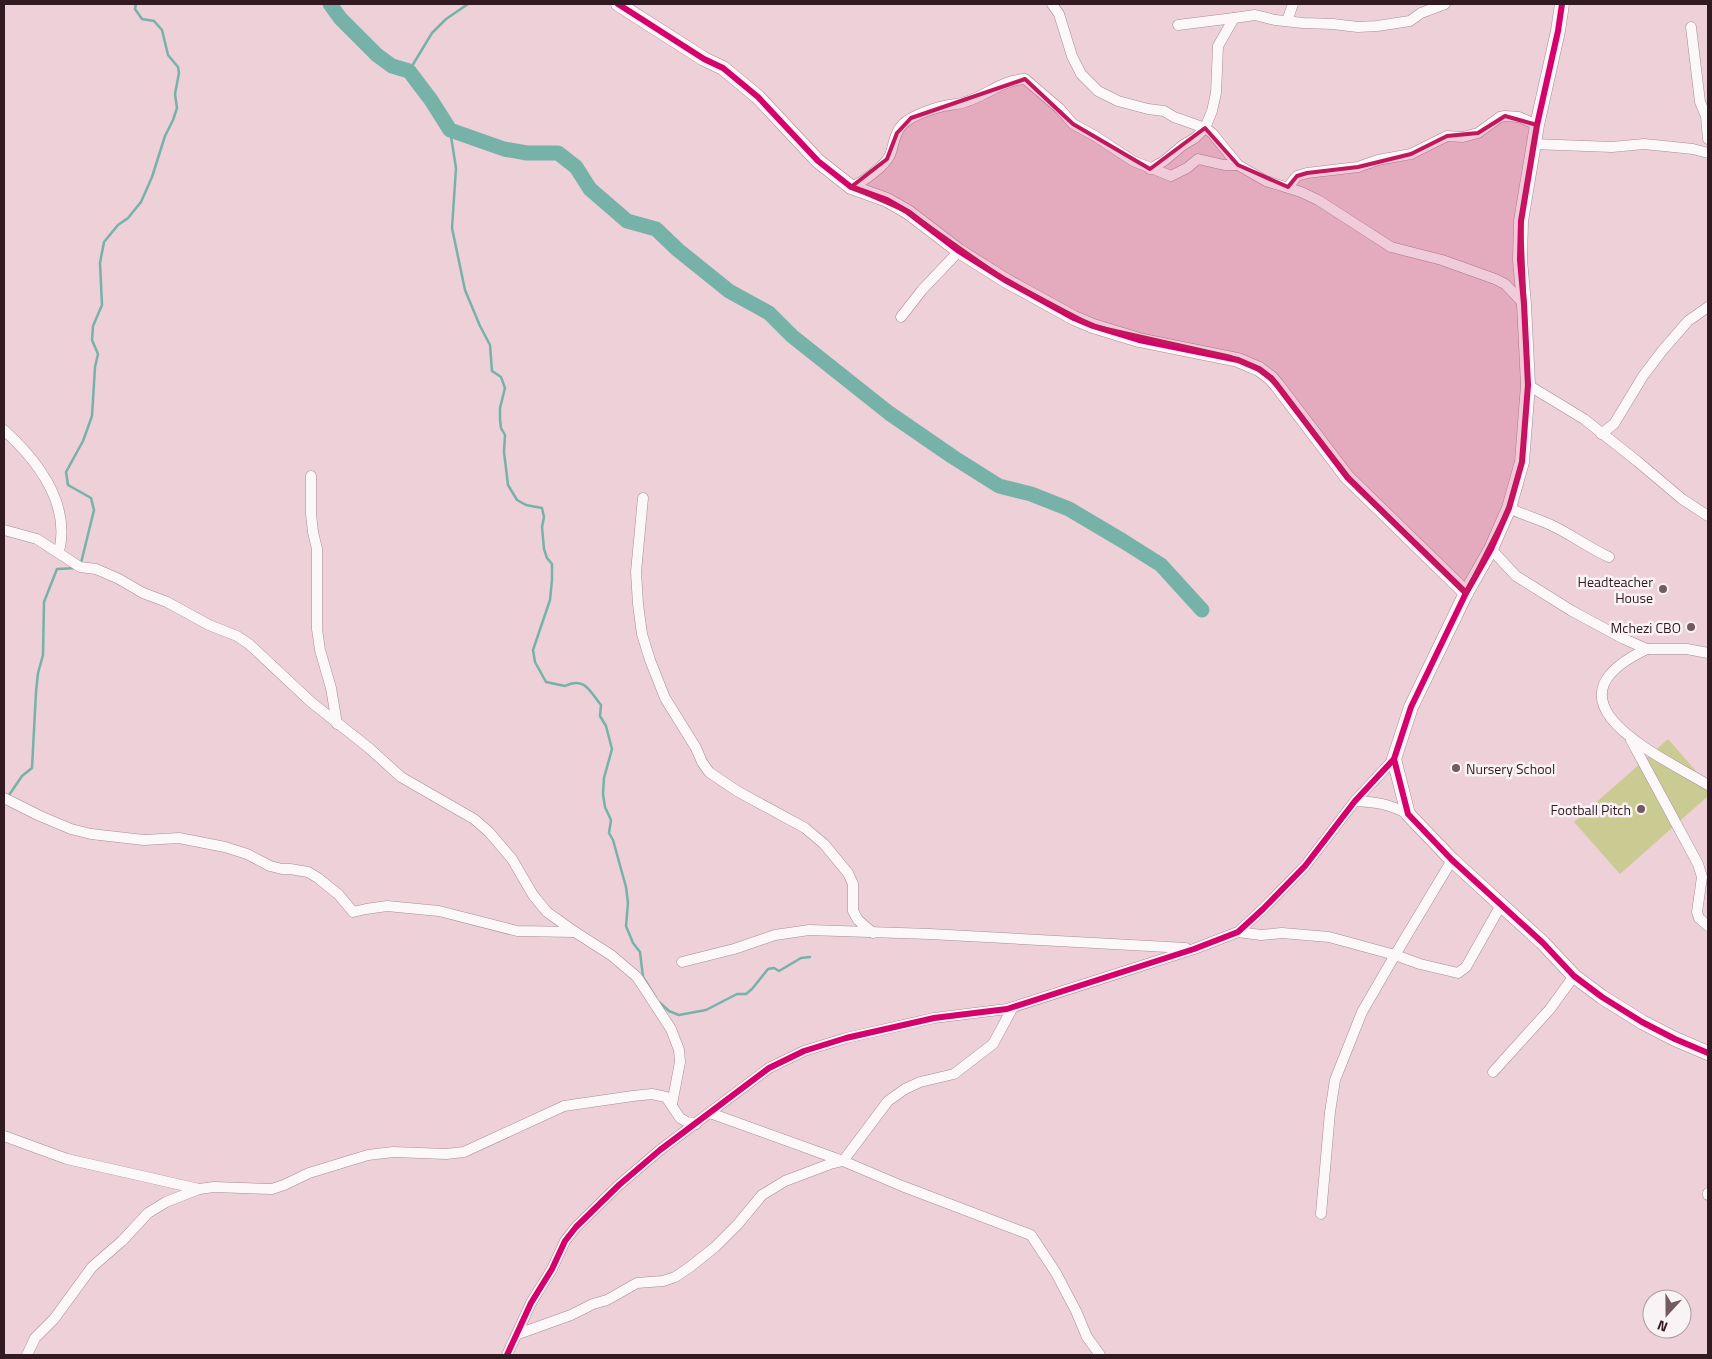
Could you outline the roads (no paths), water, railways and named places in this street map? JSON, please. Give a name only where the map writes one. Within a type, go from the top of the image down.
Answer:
[{"type":"street","points":[[618,4],[704,59],[723,68],[758,96],[818,161],[852,187],[887,200],[908,212],[959,250],[1005,280],[1074,318],[1093,326],[1178,349],[1231,357],[1259,369],[1277,385],[1358,489],[1397,524],[1466,593]]},
{"type":"street","points":[[1052,4],[1059,14],[1072,56],[1081,74],[1098,91],[1118,101],[1164,111],[1174,117],[1205,128],[1212,133],[1238,166],[1266,181],[1301,192],[1328,206],[1391,247],[1442,260],[1505,284],[1524,304]]},
{"type":"street","points":[[1287,21],[1293,4]]},
{"type":"street","points":[[1178,26],[1255,15],[1287,21],[1358,27],[1377,26],[1410,21],[1421,13],[1445,4]]},
{"type":"street","points":[[507,1355],[531,1303],[552,1269],[565,1241],[576,1227],[626,1179],[660,1150],[769,1068],[804,1051],[846,1038],[934,1018],[1013,1007],[1194,949],[1238,932],[1305,866],[1355,801],[1394,759],[1411,707],[1466,593],[1491,549],[1509,508],[1522,462],[1528,385],[1520,260],[1521,221],[1533,144],[1558,31],[1562,4]]},
{"type":"street","points":[[1150,168],[1164,161],[1183,145],[1196,138],[1205,128],[1212,112],[1216,93],[1218,46],[1234,18]]},
{"type":"street","points":[[1691,27],[1700,102],[1706,116],[1708,139]]},
{"type":"street","points":[[852,187],[865,180],[887,159],[897,133],[902,125],[911,118],[947,105],[965,102],[1016,79],[1026,79],[1073,124],[1124,155],[1150,168],[1171,176],[1202,158],[1224,165],[1238,166]]},
{"type":"street","points":[[1288,187],[1297,176],[1307,173],[1358,167],[1378,160],[1411,154],[1447,136],[1463,137],[1478,133],[1500,117],[1519,117],[1537,125]]},
{"type":"street","points":[[1533,144],[1612,147],[1644,144],[1707,150]]},
{"type":"street","points":[[901,317],[922,290],[959,250]]},
{"type":"street","points":[[1602,434],[1614,424],[1643,376],[1662,351],[1688,321],[1708,307]]},
{"type":"street","points":[[1528,385],[1584,419],[1682,499],[1708,516]]},
{"type":"street","points":[[4,430],[26,451],[53,491],[62,524],[62,539],[59,552]]},
{"type":"street","points":[[311,476],[311,514],[317,549],[317,629],[320,650],[331,688],[337,724]]},
{"type":"street","points":[[643,498],[636,572],[638,604],[642,634],[665,698],[709,772],[737,791],[805,828],[824,844],[848,873],[853,884],[853,912],[858,920],[874,933]]},
{"type":"street","points":[[1509,508],[1556,527],[1609,557]]},
{"type":"street","points":[[4,530],[37,539],[80,567],[96,569],[119,579],[143,593],[167,602],[209,625],[237,636],[249,644],[256,653],[337,724],[369,748],[401,777],[474,819],[489,832],[512,859],[533,895],[547,912],[611,954],[637,977],[671,1029],[679,1050],[680,1062],[672,1104]]},
{"type":"street","points":[[1491,549],[1516,576],[1572,610],[1647,649]]},
{"type":"street","points":[[1708,652],[1688,649],[1647,649],[1632,656],[1610,674],[1604,684],[1602,694],[1602,704],[1630,739],[1698,864],[1702,877],[1697,912],[1699,918],[1708,926]]},
{"type":"street","points":[[1630,739],[1708,785]]},
{"type":"street","points":[[1394,759],[1408,814]]},
{"type":"street","points":[[4,798],[63,826],[91,834],[144,840],[179,838],[225,847],[247,854],[270,866],[308,872],[339,896],[353,912],[387,906],[439,911],[516,931],[575,932]]},
{"type":"street","points":[[1355,801],[1378,802],[1395,807],[1408,814],[1452,860],[1543,943],[1574,976],[1602,997],[1657,1031],[1708,1053]]},
{"type":"street","points":[[1321,1214],[1330,1112],[1335,1080],[1362,1012],[1452,860]]},
{"type":"street","points":[[1238,932],[1329,936],[1420,964],[1458,973],[1466,967],[1501,905]]},
{"type":"street","points":[[682,962],[734,949],[775,935],[809,930],[930,934],[1194,949]]},
{"type":"street","points":[[1493,1072],[1539,1022],[1574,976]]},
{"type":"street","points":[[518,1334],[607,1300],[638,1283],[663,1281],[675,1277],[716,1247],[762,1195],[785,1181],[843,1161],[888,1101],[905,1089],[920,1082],[954,1074],[993,1044],[1013,1007]]},
{"type":"street","points":[[27,1355],[35,1338],[54,1319],[92,1268],[122,1242],[148,1213],[166,1202],[199,1189],[214,1187],[272,1189],[309,1172],[368,1155],[393,1152],[446,1154],[464,1152],[564,1106],[652,1094],[666,1097],[680,1118],[696,1124]]},
{"type":"street","points":[[710,1113],[843,1161],[902,1186],[1031,1235],[1056,1273],[1087,1337],[1100,1355]]},
{"type":"street","points":[[4,1136],[67,1159],[199,1189]]},
{"type":"waterway","points":[[81,563],[94,510],[91,498],[68,485],[66,472],[83,441],[92,416],[95,367],[98,354],[92,340],[93,326],[102,305],[100,263],[104,242],[141,202],[177,108],[175,94],[179,73],[178,67],[168,55],[162,30],[154,21],[142,19],[135,9],[136,4]]},
{"type":"waterway","points":[[330,4],[340,18],[377,55],[392,66],[409,71],[431,100],[450,130],[504,149],[527,153],[558,153],[576,167],[590,189],[627,221],[656,229],[678,250],[729,291],[769,313],[792,336],[889,413],[999,486],[1031,494],[1069,509],[1123,541],[1161,565],[1202,610]]},
{"type":"waterway","points":[[409,71],[432,33],[446,19],[468,4]]},
{"type":"waterway","points":[[450,130],[456,168],[452,228],[465,290],[490,345],[492,371],[501,377],[505,388],[500,408],[500,419],[501,428],[505,435],[504,452],[508,485],[517,500],[526,505],[542,508],[544,517],[542,527],[544,549],[547,558],[552,564],[550,600],[533,650],[535,662],[546,682],[565,686],[572,683],[582,684],[601,705],[600,716],[606,726],[612,749],[604,778],[603,794],[605,807],[611,820],[609,833],[613,840],[626,887],[628,903],[626,926],[633,943],[640,952],[643,977],[656,998]]},
{"type":"waterway","points":[[7,798],[22,776],[32,768],[36,692],[38,673],[43,655],[44,602],[57,569],[77,568]]},
{"type":"waterway","points":[[659,1002],[669,1011],[679,1015],[706,1010],[737,994],[746,994],[768,969],[774,968],[779,971],[801,958],[810,957]]},
{"type":"place","name":"Headteacher House","points":[[1663,589]]},
{"type":"place","name":"Mchezi CBO","points":[[1691,627]]},
{"type":"place","name":"Nursery School","points":[[1456,768]]},
{"type":"place","name":"Football Pitch","points":[[1641,809]]}]
